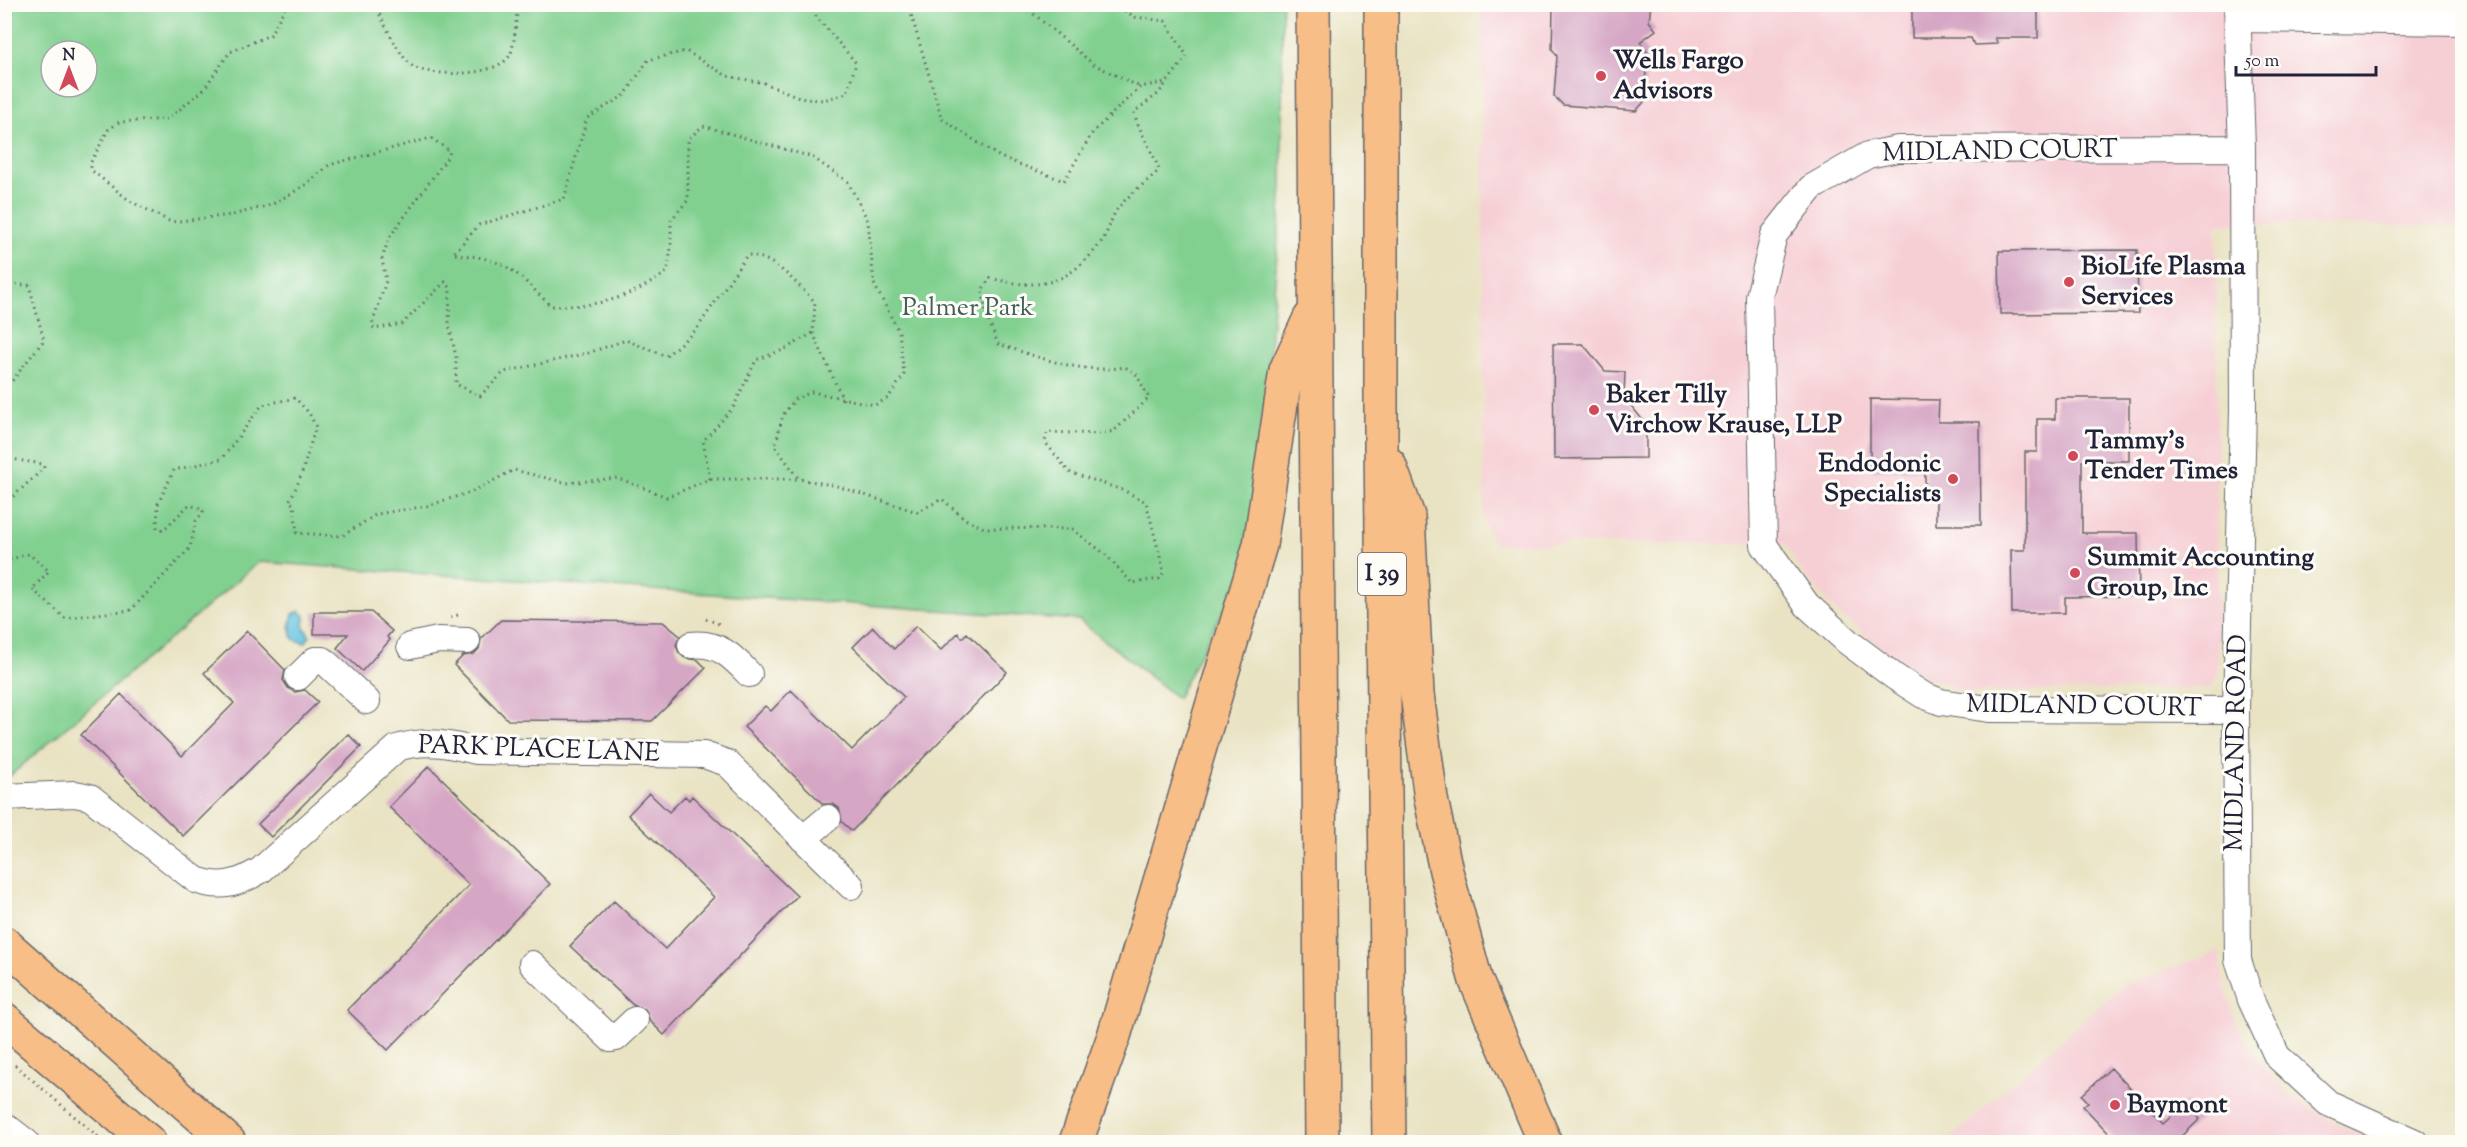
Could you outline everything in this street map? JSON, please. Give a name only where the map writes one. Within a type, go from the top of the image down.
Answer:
[{"type":"main road","points":[[1313,4],[1322,1143]]},
{"type":"main road","name":"I 39","points":[[1381,4],[1381,443],[1389,1143]]},
{"type":"main road","points":[[1076,1143],[1100,1080],[1260,545],[1286,370],[1314,311]]},
{"type":"main road","points":[[1381,443],[1408,516],[1417,694],[1431,799],[1446,871],[1476,981],[1545,1143]]},
{"type":"main road","points":[[4,943],[229,1143]]},
{"type":"main road","points":[[4,1019],[149,1143]]},
{"type":"main road","points":[[1089,1143],[1100,1080]]},
{"type":"street","points":[[2238,11],[2463,22]]},
{"type":"street","name":"MIDLAND ROAD","points":[[2238,11],[2242,148],[2243,409],[2236,710],[2236,946],[2241,974],[2277,1056],[2328,1103],[2415,1143]]},
{"type":"street","name":"MIDLAND COURT","points":[[2236,710],[1989,709],[1960,706],[1923,695],[1848,642],[1807,605],[1764,545],[1759,297],[1774,235],[1811,188],[1868,155],[1898,149],[2242,148]]},
{"type":"street","points":[[429,627],[415,636],[406,657],[438,640],[467,640]]},
{"type":"street","points":[[691,645],[712,645],[726,652],[749,674]]},
{"type":"street","points":[[298,677],[315,660],[323,660],[367,701]]},
{"type":"street","name":"PARK PLACE LANE","points":[[4,797],[75,794],[90,797],[196,880],[209,885],[225,886],[245,880],[261,870],[398,748],[413,743],[446,744],[476,751],[497,752],[704,755],[727,763],[851,886]]},
{"type":"street","points":[[803,839],[828,818]]},
{"type":"street","points":[[532,964],[611,1039],[616,1038],[635,1020]]},
{"type":"street","points":[[4,1125],[26,1143]]},
{"type":"path","points":[[287,4],[270,35],[230,52],[203,90],[168,119],[119,122],[108,130],[91,162],[91,170],[130,201],[171,222],[232,215],[271,205],[304,186],[329,165],[431,138],[450,151],[449,155],[389,238],[382,259],[386,281],[372,325],[374,329],[402,324],[445,282],[450,287],[449,324],[456,357],[456,384],[480,396],[504,372],[588,353],[626,340],[666,356],[696,330],[747,255],[758,255],[788,276],[815,302],[813,333],[843,400]]},
{"type":"path","points":[[374,4],[394,40],[413,66],[442,75],[498,67],[510,55],[518,4]]},
{"type":"path","points":[[799,479],[775,446],[783,415],[795,399],[813,392],[875,405],[888,398],[904,375],[899,332],[874,284],[868,221],[848,182],[812,157],[703,126],[688,139],[688,200],[671,220],[671,248],[667,272],[641,291],[611,300],[582,307],[552,306],[508,266],[485,257],[453,254],[479,225],[564,199],[586,118],[625,95],[648,60],[686,51],[727,76],[765,83],[804,99],[824,100],[847,93],[855,63],[815,15],[812,4]]},
{"type":"path","points":[[908,4],[942,119],[1000,157],[1064,181],[1093,132],[1140,87],[1167,81]]},
{"type":"path","points":[[1030,4],[1029,10],[1093,64],[1140,87]]},
{"type":"path","points":[[4,561],[28,554],[50,572],[32,589],[65,618],[131,610],[190,548],[196,521],[203,512],[203,509],[189,505],[163,530],[157,528],[158,504],[174,470],[222,459],[262,405],[296,398],[309,413],[316,426],[302,469],[302,480],[289,501],[294,505],[297,533],[342,536],[377,514],[427,506],[471,492],[514,470],[567,483],[618,478],[667,497],[710,479],[799,479],[837,486],[917,512],[936,505],[942,499],[965,519],[984,528],[1072,529],[1105,554],[1132,583],[1159,579],[1164,572],[1146,502],[1125,491],[1069,472],[1045,442],[1047,432],[1098,434],[1114,431],[1149,398],[1136,374],[1125,367],[1107,371],[1074,367],[998,344],[987,317],[982,290],[990,278],[1019,285],[1042,285],[1078,269],[1103,239],[1118,208],[1159,170],[1151,147],[1137,125],[1134,112],[1158,94],[1187,56],[1165,21],[1135,17],[1122,9],[1124,4]]},
{"type":"path","points":[[4,284],[28,285],[44,340],[4,391]]},
{"type":"path","points":[[710,479],[704,441],[733,408],[756,360],[783,350],[813,333]]},
{"type":"path","points":[[4,458],[43,464],[44,468],[4,505]]},
{"type":"path","points":[[13,1063],[104,1143]]},
{"type":"shaded area","points":[[1482,5],[2462,5],[2462,226],[2216,224],[2218,674],[2212,688],[1969,692],[1930,679],[1888,654],[1832,608],[1799,568],[1785,544],[1493,544],[1484,521]]},
{"type":"shaded area","points":[[2219,951],[2224,985],[2237,1025],[2261,1064],[2290,1095],[2336,1123],[2379,1142],[1946,1142],[2123,986]]},
{"type":"green space","name":"Palmer Park","points":[[4,5],[1282,5],[1282,186],[1255,550],[1177,698],[1079,620],[259,562],[5,780]]},
{"type":"water","points":[[300,611],[305,616],[304,627],[310,636],[305,643],[293,639],[290,625],[293,614]]},
{"type":"building","name":"Wells Fargo Advisors","points":[[1559,4],[1651,4],[1649,21],[1656,30],[1640,42],[1647,52],[1644,102],[1636,111],[1563,105],[1554,96],[1557,56],[1552,49],[1553,9]]},
{"type":"building","points":[[1912,4],[2038,4],[2038,38],[1995,38],[1998,44],[1974,45],[1971,38],[1912,38]]},
{"type":"building","name":"BioLife Plasma Services","points":[[2137,250],[2138,313],[2000,314],[1999,251]]},
{"type":"building","name":"Baker Tilly Virchow Krause, LLP","points":[[1553,344],[1583,344],[1605,371],[1625,372],[1624,397],[1646,424],[1646,458],[1554,459]]},
{"type":"building","points":[[2055,398],[2129,398],[2129,461],[2082,461],[2082,533],[2138,533],[2139,596],[2065,597],[2065,613],[2012,613],[2011,550],[2025,550],[2025,452],[2037,452],[2037,419],[2055,419]]},
{"type":"building","points":[[1870,399],[1939,400],[1938,422],[1980,422],[1981,525],[1936,525],[1936,488],[1925,488],[1925,470],[1870,470]]},
{"type":"building","points":[[314,612],[371,612],[392,631],[387,637],[390,640],[362,671],[337,648],[348,634],[314,634]]},
{"type":"building","points":[[501,620],[663,622],[680,636],[676,645],[679,653],[685,658],[698,660],[706,668],[652,721],[508,720],[454,665],[463,656],[474,654],[479,649],[481,639]]},
{"type":"building","points":[[916,626],[941,650],[958,633],[962,638],[967,633],[1007,672],[852,831],[842,822],[839,808],[833,804],[823,804],[744,727],[765,706],[771,711],[791,690],[852,750],[904,697],[853,647],[873,627],[894,649]]},
{"type":"building","points":[[247,631],[285,670],[283,680],[288,688],[295,692],[305,690],[318,702],[183,836],[81,735],[121,694],[182,756],[234,703],[204,673]]},
{"type":"building","points":[[348,734],[361,747],[271,837],[258,824]]},
{"type":"building","points":[[429,766],[550,884],[388,1050],[347,1010],[469,885],[389,807]]},
{"type":"building","points":[[649,793],[669,812],[685,796],[689,800],[692,796],[797,896],[664,1035],[650,1021],[645,1009],[633,1005],[570,946],[614,901],[665,949],[714,897],[628,815]]},
{"type":"building","name":"Baymont","points":[[2111,1068],[2163,1123],[2185,1103],[2200,1119],[2175,1143],[2118,1143],[2083,1106],[2088,1102],[2082,1095]]},
{"type":"place","name":"Wells Fargo Advisors","points":[[1601,76]]},
{"type":"place","name":"BioLife Plasma Services","points":[[2069,282]]},
{"type":"place","name":"Baker Tilly Virchow Krause, LLP","points":[[1594,410]]},
{"type":"place","name":"Tammy's Tender Times","points":[[2073,456]]},
{"type":"place","name":"Endodonic Specialists","points":[[1953,479]]},
{"type":"place","name":"Summit Accounting Group, Inc","points":[[2075,573]]},
{"type":"place","name":"Baymont","points":[[2115,1105]]}]
